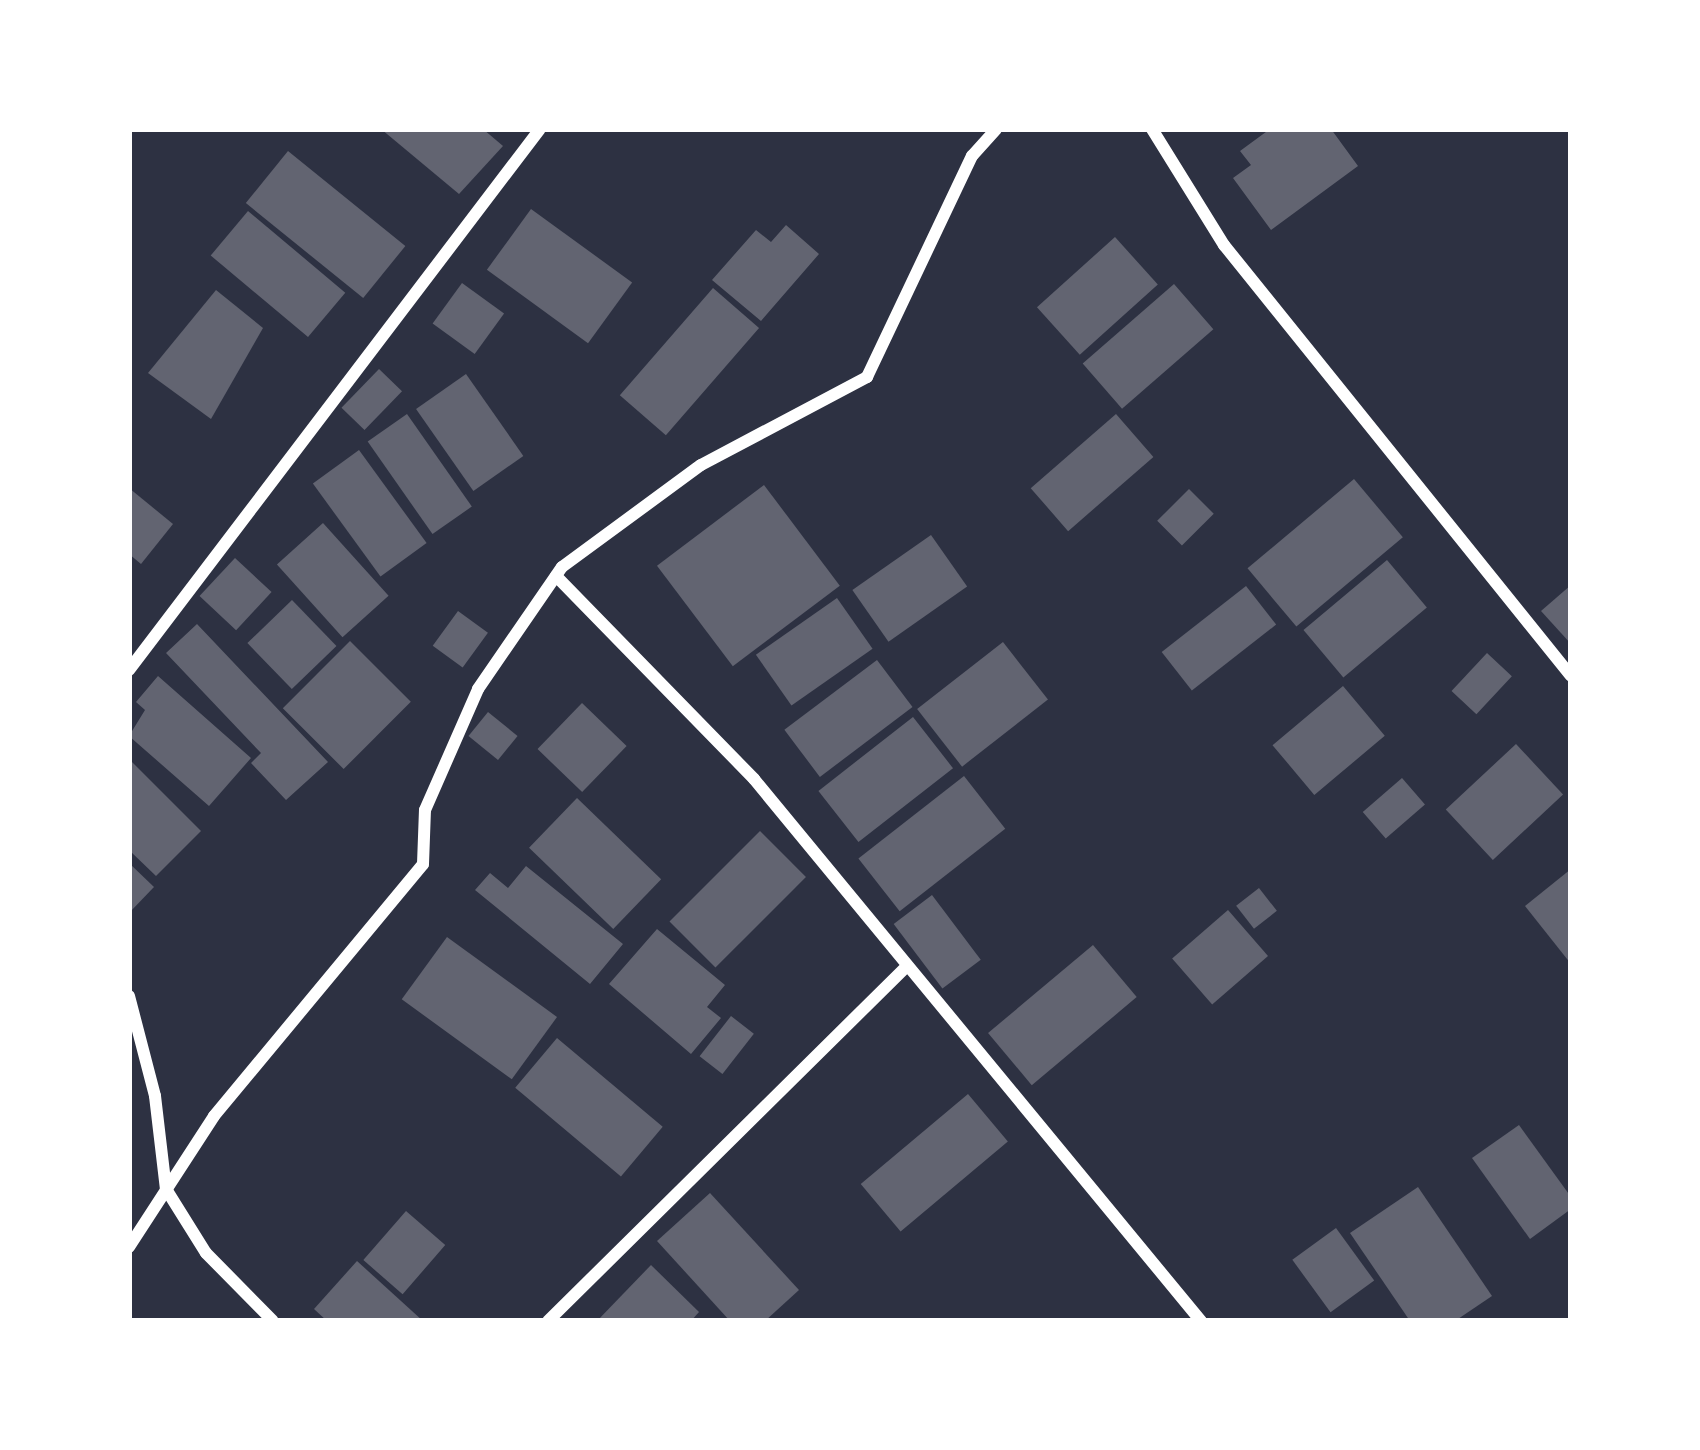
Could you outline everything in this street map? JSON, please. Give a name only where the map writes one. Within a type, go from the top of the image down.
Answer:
[{"type":"street","points":[[129,670],[540,129]]},
{"type":"street","points":[[129,1247],[315,986],[423,864],[425,810],[478,689],[556,576],[700,465],[867,377],[972,156],[996,129]]},
{"type":"street","points":[[1152,129],[1224,245],[1571,676]]},
{"type":"street","points":[[556,576],[754,779],[904,969],[1201,1321]]},
{"type":"street","points":[[548,1321],[904,969]]},
{"type":"street","points":[[129,996],[154,1096],[166,1190],[206,1253],[273,1321]]},
{"type":"building","points":[[381,129],[483,129],[503,146],[459,194]]},
{"type":"building","points":[[1270,129],[1331,129],[1358,166],[1271,230],[1233,178],[1251,165],[1240,151]]},
{"type":"building","points":[[288,151],[405,246],[363,298],[246,203]]},
{"type":"building","points":[[531,209],[632,282],[588,343],[487,270]]},
{"type":"building","points":[[248,211],[345,293],[308,337],[211,255]]},
{"type":"building","points":[[786,225],[819,254],[761,321],[712,280],[756,230],[771,242]]},
{"type":"building","points":[[1115,237],[1158,285],[1080,355],[1037,307]]},
{"type":"building","points":[[462,283],[504,314],[475,354],[433,323]]},
{"type":"building","points":[[1174,284],[1213,329],[1122,409],[1083,363]]},
{"type":"building","points":[[713,288],[759,328],[666,435],[620,395]]},
{"type":"building","points":[[216,290],[263,328],[211,419],[148,373]]},
{"type":"building","points":[[379,369],[402,391],[365,430],[341,408]]},
{"type":"building","points":[[466,374],[523,456],[473,491],[416,409]]},
{"type":"building","points":[[407,414],[472,507],[432,534],[368,442]]},
{"type":"building","points":[[1116,414],[1153,457],[1068,531],[1031,488]]},
{"type":"building","points":[[359,450],[427,543],[380,577],[313,484]]},
{"type":"building","points":[[1354,479],[1403,537],[1296,627],[1248,568]]},
{"type":"building","points":[[764,485],[840,586],[733,666],[657,566]]},
{"type":"building","points":[[129,488],[173,524],[141,564],[129,554]]},
{"type":"building","points":[[1189,489],[1214,514],[1182,546],[1157,521]]},
{"type":"building","points":[[323,523],[389,596],[342,637],[277,564]]},
{"type":"building","points":[[931,535],[967,587],[888,642],[852,590]]},
{"type":"building","points":[[235,558],[272,592],[236,630],[200,596]]},
{"type":"building","points":[[1387,560],[1427,607],[1343,678],[1304,630]]},
{"type":"building","points":[[1571,585],[1571,644],[1541,611]]},
{"type":"building","points":[[1246,586],[1276,625],[1192,690],[1162,652]]},
{"type":"building","points":[[837,598],[873,649],[791,706],[756,655]]},
{"type":"building","points":[[292,600],[336,646],[292,689],[247,643]]},
{"type":"building","points":[[458,611],[488,633],[463,668],[433,646]]},
{"type":"building","points":[[197,624],[328,762],[286,800],[251,763],[261,753],[166,653]]},
{"type":"building","points":[[350,641],[411,702],[344,769],[283,708]]},
{"type":"building","points":[[1003,642],[1048,700],[962,767],[917,709]]},
{"type":"building","points":[[1487,653],[1512,676],[1476,714],[1452,691]]},
{"type":"building","points":[[877,660],[913,707],[820,777],[784,730]]},
{"type":"building","points":[[158,676],[251,758],[209,806],[129,736],[145,710],[136,702]]},
{"type":"building","points":[[1343,686],[1385,736],[1314,795],[1273,745]]},
{"type":"building","points":[[582,703],[627,746],[582,792],[538,749]]},
{"type":"building","points":[[488,712],[518,736],[498,760],[468,736]]},
{"type":"building","points":[[913,717],[953,768],[858,842],[818,791]]},
{"type":"building","points":[[1516,744],[1563,794],[1493,860],[1446,809]]},
{"type":"building","points":[[129,759],[201,831],[156,876],[129,850]]},
{"type":"building","points":[[964,776],[1005,829],[900,911],[858,858]]},
{"type":"building","points":[[1402,778],[1425,804],[1386,839],[1363,812]]},
{"type":"building","points":[[577,798],[661,879],[613,929],[529,848]]},
{"type":"building","points":[[760,831],[806,877],[715,967],[669,922]]},
{"type":"building","points":[[129,863],[154,887],[129,913]]},
{"type":"building","points":[[526,866],[623,944],[590,984],[475,890],[490,873],[508,888]]},
{"type":"building","points":[[1571,869],[1571,964],[1525,906]]},
{"type":"building","points":[[1259,888],[1277,911],[1254,929],[1236,906]]},
{"type":"building","points":[[932,895],[981,960],[942,989],[894,924]]},
{"type":"building","points":[[1228,910],[1268,956],[1212,1005],[1172,959]]},
{"type":"building","points":[[657,929],[725,985],[707,1007],[721,1018],[691,1054],[609,984]]},
{"type":"building","points":[[447,937],[557,1017],[512,1079],[402,999]]},
{"type":"building","points":[[1093,945],[1137,997],[1032,1085],[988,1033]]},
{"type":"building","points":[[731,1016],[754,1034],[722,1074],[700,1056]]},
{"type":"building","points":[[557,1038],[663,1127],[621,1176],[515,1088]]},
{"type":"building","points":[[968,1094],[1008,1141],[901,1231],[861,1184]]},
{"type":"building","points":[[1519,1125],[1571,1197],[1571,1209],[1530,1239],[1472,1158]]},
{"type":"building","points":[[1418,1187],[1492,1296],[1455,1321],[1410,1321],[1350,1233]]},
{"type":"building","points":[[710,1193],[799,1290],[765,1321],[730,1321],[657,1241]]},
{"type":"building","points":[[406,1211],[445,1245],[403,1294],[363,1260]]},
{"type":"building","points":[[1336,1228],[1374,1281],[1331,1312],[1292,1260]]},
{"type":"building","points":[[357,1261],[423,1321],[327,1321],[314,1309]]},
{"type":"building","points":[[651,1265],[699,1312],[691,1321],[597,1321]]}]
